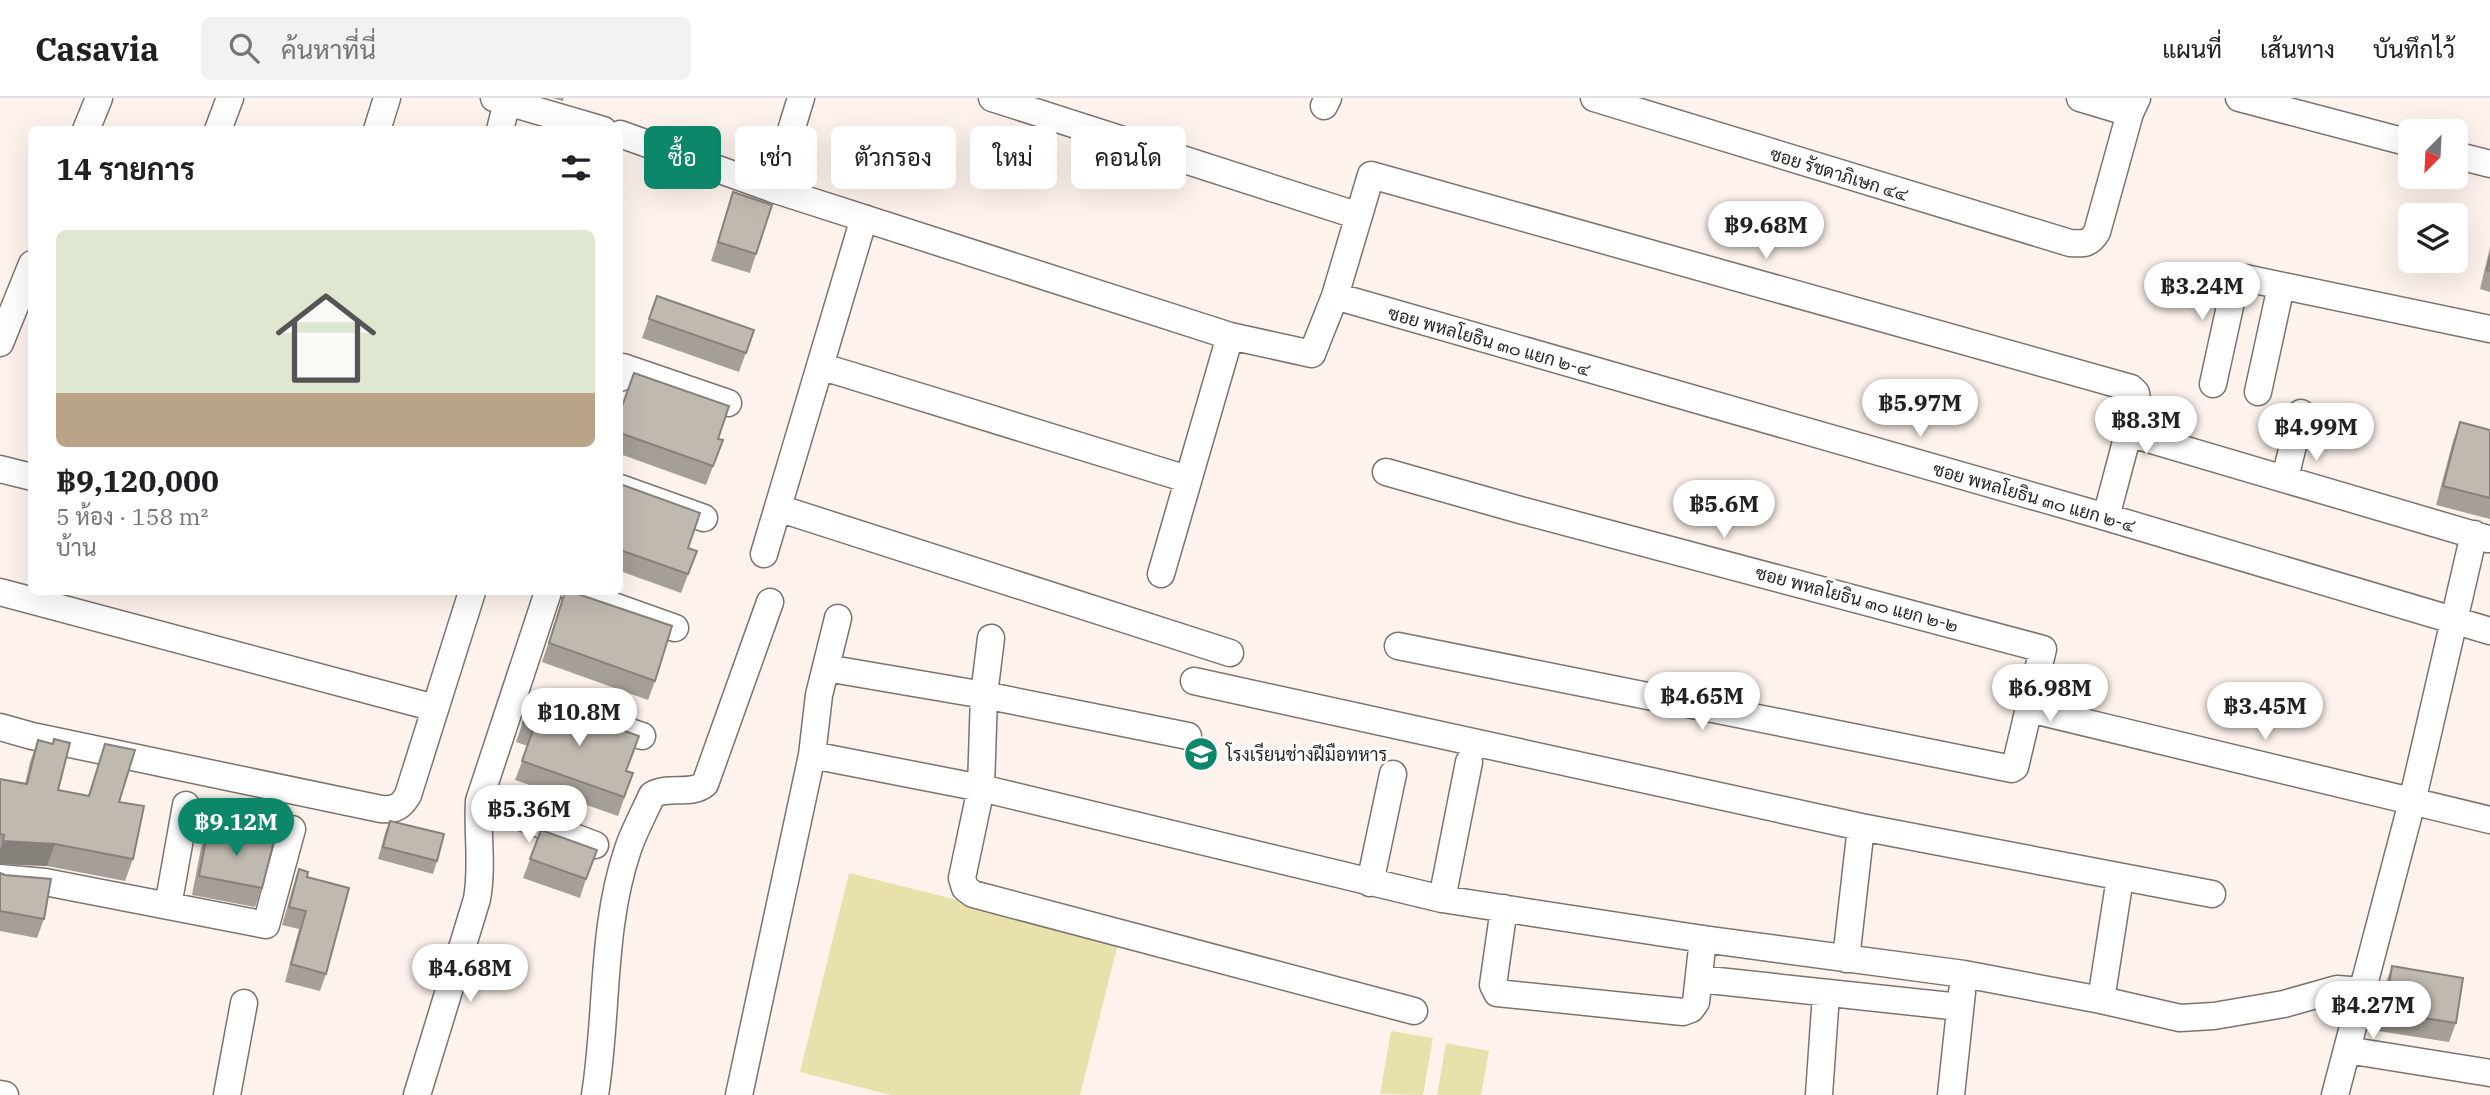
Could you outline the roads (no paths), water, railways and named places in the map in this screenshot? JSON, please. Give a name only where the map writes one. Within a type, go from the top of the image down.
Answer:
[{"type":"street","points":[[88,126],[99,98]]},
{"type":"street","points":[[220,126],[230,98]]},
{"type":"street","points":[[378,126],[387,98]]},
{"type":"street","points":[[793,126],[802,98]]},
{"type":"street","points":[[992,98],[1359,216]]},
{"type":"street","name":"ซอย รัชดาภิเษก ๔๔","points":[[1594,98],[1833,173],[2070,243],[2085,244],[2092,240],[2097,232],[2133,106]]},
{"type":"street","points":[[2080,98],[2133,106]]},
{"type":"street","points":[[2239,98],[2398,140]]},
{"type":"street","points":[[500,126],[500,100],[589,126]]},
{"type":"street","points":[[623,135],[735,175]]},
{"type":"street","points":[[2468,158],[2490,164]]},
{"type":"street","points":[[773,189],[1230,336],[1312,354],[1335,296],[1371,175],[2131,388],[2136,393],[2137,400],[2106,517]]},
{"type":"street","points":[[764,554],[864,218]]},
{"type":"street","points":[[0,343],[28,274]]},
{"type":"street","points":[[2213,384],[2234,288],[2239,280],[2245,278],[2490,329]]},
{"type":"street","points":[[2258,392],[2281,286]]},
{"type":"street","name":"ซอย พหลโยธิน ๓๐ แยก ๒-๔","points":[[1335,296],[2106,517],[2490,631]]},
{"type":"street","points":[[1161,574],[1230,336]]},
{"type":"street","points":[[820,366],[1188,479]]},
{"type":"street","points":[[623,367],[728,403]]},
{"type":"street","points":[[2285,478],[2301,413]]},
{"type":"street","points":[[2128,433],[2482,537],[2454,620],[2412,802],[2335,1095]]},
{"type":"street","points":[[0,469],[28,476]]},
{"type":"street","name":"ซอย พหลโยธิน ๓๐ แยก ๒-๒","points":[[1386,472],[2043,649],[2029,709]]},
{"type":"street","points":[[623,489],[704,518]]},
{"type":"street","points":[[778,508],[1230,653]]},
{"type":"street","points":[[0,592],[435,708]]},
{"type":"street","points":[[0,727],[206,773],[381,809],[393,809],[403,804],[408,794],[471,595]]},
{"type":"street","points":[[417,1095],[477,899],[480,880],[479,801],[547,595]]},
{"type":"street","points":[[582,595],[675,628]]},
{"type":"street","points":[[595,1095],[603,1034],[606,976],[617,897],[628,849],[652,795],[661,790],[699,789],[705,784],[770,602]]},
{"type":"street","points":[[739,1095],[812,755],[819,695],[838,618]]},
{"type":"street","points":[[990,638],[984,695],[981,788],[962,878],[965,888],[973,894],[1414,1011]]},
{"type":"street","points":[[1398,646],[2012,769],[2015,767],[2029,709],[2490,820]]},
{"type":"street","points":[[826,668],[984,695],[1188,736]]},
{"type":"street","points":[[1194,681],[1861,827],[2212,894]]},
{"type":"street","points":[[516,694],[642,736]]},
{"type":"street","points":[[812,755],[981,788],[1442,899],[1703,939],[1964,974],[2180,1018],[2214,1016],[2284,1004],[2337,989],[2362,990]]},
{"type":"street","points":[[1442,899],[1469,762]]},
{"type":"street","points":[[1370,883],[1393,774]]},
{"type":"street","points":[[479,801],[595,845]]},
{"type":"street","points":[[168,906],[186,806]]},
{"type":"street","points":[[1846,959],[1861,827]]},
{"type":"street","points":[[0,878],[45,882],[266,925],[292,829]]},
{"type":"street","points":[[2101,1000],[2120,878]]},
{"type":"street","points":[[1504,908],[1493,985],[1497,993],[1683,1013],[1691,1010],[1696,1002],[1703,939]]},
{"type":"street","points":[[1959,1094],[1960,1007],[1964,974]]},
{"type":"street","points":[[1699,979],[1960,1007]]},
{"type":"street","points":[[1819,1095],[1826,994]]},
{"type":"street","points":[[227,1095],[244,1003]]},
{"type":"street","points":[[2347,1050],[2490,1073]]},
{"type":"place","name":"โรงเรียนช่างฝีมือทหาร","points":[[1201,754]]}]
